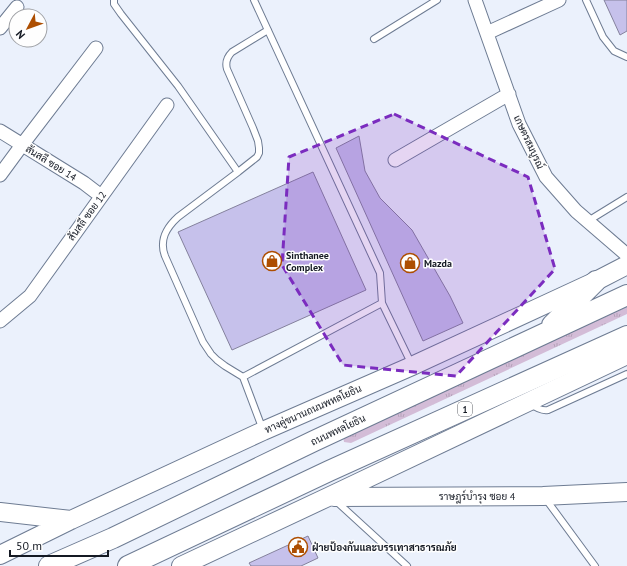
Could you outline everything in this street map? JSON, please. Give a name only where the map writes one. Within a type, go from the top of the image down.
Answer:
[{"type":"main road","name":"ทางคู่ขนานถนนพหลโยธิน","points":[[0,555],[71,520],[263,431],[412,366],[596,281],[627,265]]},
{"type":"main road","points":[[542,334],[596,281]]},
{"type":"main road","name":"ถนนพหลโยธิน","points":[[49,566],[113,538],[314,441],[627,295]]},
{"type":"main road","name":"1","points":[[128,566],[329,471],[627,336]]},
{"type":"main road","name":"1","points":[[190,564],[627,355]]},
{"type":"main road","points":[[314,441],[329,471]]},
{"type":"main road","name":"ราษฎร์บำรุง ซอย 4","points":[[330,497],[543,496],[627,492]]},
{"type":"main road","points":[[0,512],[71,520]]},
{"type":"street","name":"เกษตรสมบูรณ์","points":[[475,0],[519,124],[546,177],[576,211],[627,255]]},
{"type":"street","points":[[487,34],[558,0]]},
{"type":"street","points":[[0,28],[17,7]]},
{"type":"street","points":[[0,175],[96,48]]},
{"type":"street","points":[[395,160],[509,94]]},
{"type":"street","name":"สันสลี ซอย 12","points":[[0,321],[30,296],[167,105]]},
{"type":"street","name":"สันสลี ซอย 14","points":[[0,131],[101,196]]},
{"type":"lane","points":[[114,0],[114,4],[121,14],[178,86],[238,172]]},
{"type":"lane","points":[[254,0],[380,273],[382,303],[412,366]]},
{"type":"lane","points":[[374,39],[437,0]]},
{"type":"lane","points":[[586,0],[603,37],[614,51],[627,57]]},
{"type":"lane","points":[[263,431],[243,377],[217,360],[203,342],[165,256],[162,245],[165,233],[178,217],[257,157],[259,148],[258,141],[227,69],[226,62],[232,52],[268,30]]},
{"type":"lane","points":[[588,222],[627,197]]},
{"type":"lane","points":[[243,377],[382,303]]},
{"type":"lane","points":[[528,402],[538,409],[544,411],[548,410],[627,374]]},
{"type":"lane","points":[[543,496],[595,566]]},
{"type":"lane","points":[[330,497],[407,566]]},
{"type":"highlighted area","points":[[394,114],[528,177],[555,269],[456,376],[343,365],[282,265],[289,157]]},
{"type":"green space","points":[[627,307],[627,314],[351,443],[344,442],[343,436]]},
{"type":"building","points":[[604,0],[627,0],[627,31],[620,35]]},
{"type":"building","name":"Mazda","points":[[359,136],[365,171],[380,198],[412,230],[450,296],[463,323],[423,341],[336,148]]},
{"type":"building","name":"Sinthanee Complex","points":[[313,172],[366,290],[232,350],[178,232]]},
{"type":"building","name":"ฝ่ายป้องกันและบรรเทาสาธารณภัย","points":[[308,536],[318,558],[301,566],[251,566],[249,563]]},
{"type":"place","name":"Sinthanee Complex","points":[[272,261]]},
{"type":"place","name":"Mazda","points":[[410,263]]},
{"type":"place","name":"ฝ่ายป้องกันและบรรเทาสาธารณภัย","points":[[298,547]]}]
